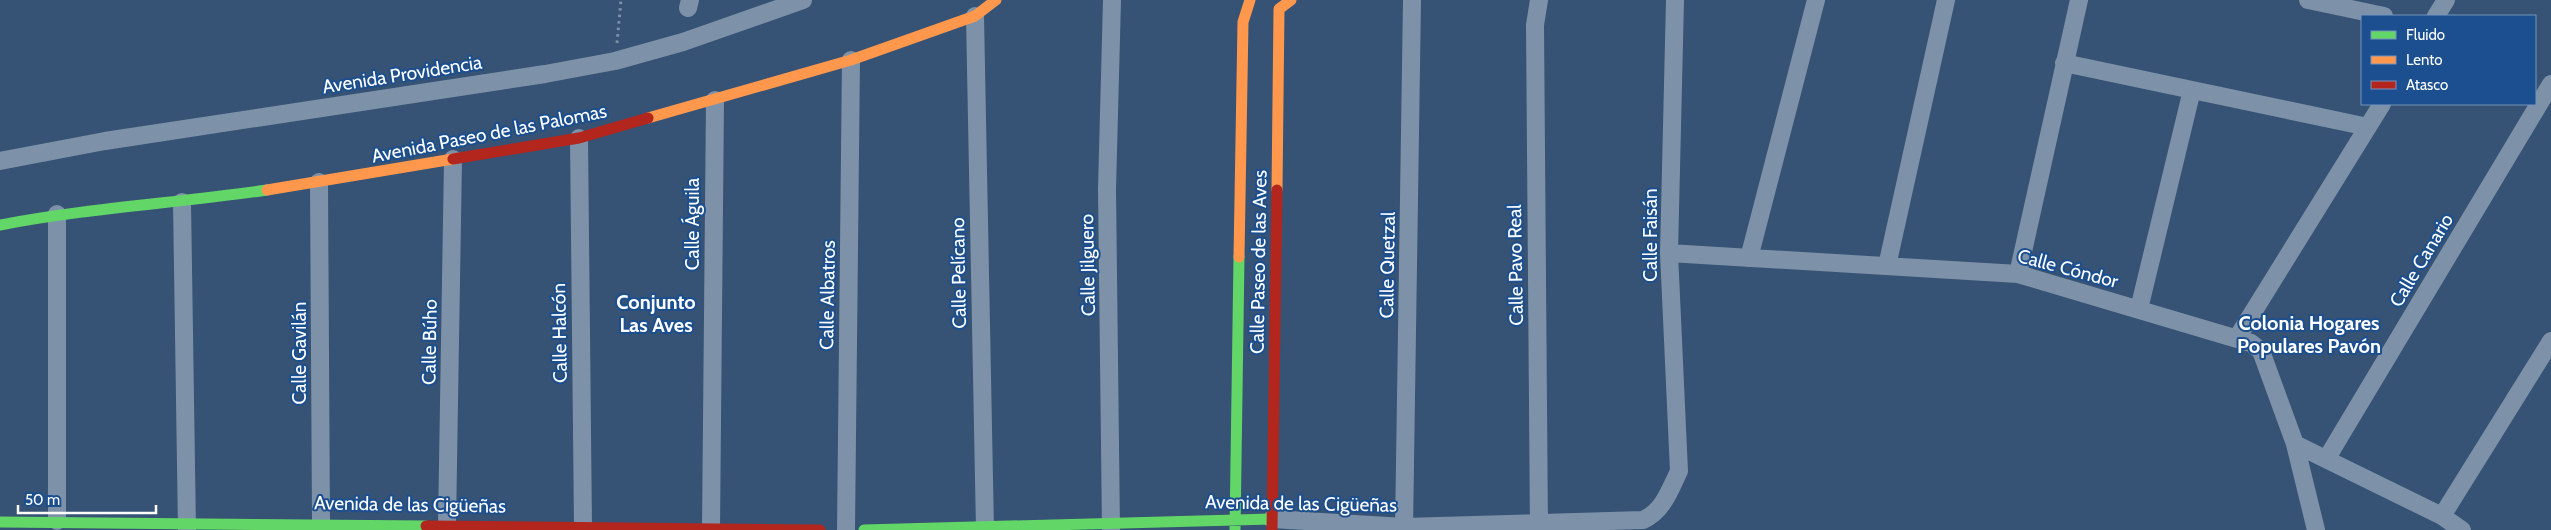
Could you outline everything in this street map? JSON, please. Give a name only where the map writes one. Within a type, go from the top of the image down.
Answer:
[{"type":"street","name":"Avenida Providencia","points":[[0,161],[105,141],[545,74],[615,61],[683,42],[803,0]]},
{"type":"street","name":"Avenida Paseo de las Palomas","points":[[0,225],[57,214],[182,202],[318,182],[579,138],[851,60],[975,16],[996,0]]},
{"type":"street","name":"Calle Jilguero","points":[[1111,527],[1107,189],[1112,0]]},
{"type":"street","name":"Calle Paseo de las Aves","points":[[1235,525],[1243,22],[1250,0]]},
{"type":"street","name":"Calle Quetzal","points":[[1404,528],[1412,0]]},
{"type":"street","name":"Calle Pavo Real","points":[[1539,0],[1535,25],[1539,527]]},
{"type":"street","name":"Calle Faisán","points":[[1675,0],[1669,253],[1680,471]]},
{"type":"street","points":[[1749,258],[1816,0]]},
{"type":"street","points":[[1887,266],[1946,0]]},
{"type":"street","points":[[2018,274],[2079,0]]},
{"type":"street","points":[[2308,0],[2379,15]]},
{"type":"street","points":[[2437,15],[2446,0]]},
{"type":"street","name":"Calle Paseo de las Aves","points":[[1272,525],[1280,3]]},
{"type":"street","name":"Calle Pelícano","points":[[975,16],[985,529]]},
{"type":"street","name":"Calle Albatros","points":[[846,530],[851,60]]},
{"type":"street","points":[[2064,63],[2368,127]]},
{"type":"street","name":"Calle Canario","points":[[2328,458],[2551,84]]},
{"type":"street","points":[[2139,309],[2192,90]]},
{"type":"street","name":"Calle Águila","points":[[711,529],[714,100]]},
{"type":"street","points":[[2237,338],[2381,105]]},
{"type":"street","name":"Calle Halcón","points":[[579,138],[583,528]]},
{"type":"street","name":"Calle Búho","points":[[447,525],[453,160]]},
{"type":"street","name":"Calle Gavilán","points":[[318,182],[321,524]]},
{"type":"street","points":[[182,202],[187,526]]},
{"type":"street","points":[[57,214],[57,521]]},
{"type":"street","name":"Calle Cóndor","points":[[1669,253],[2018,274],[2251,343],[2261,351],[2295,444],[2316,530]]},
{"type":"street","points":[[2442,516],[2551,341]]},
{"type":"street","points":[[2295,444],[2328,458],[2442,516],[2462,530]]},
{"type":"street","name":"Avenida de las Cigüeñas","points":[[864,530],[1235,525],[1404,528],[1539,527],[1643,520],[1652,516],[1664,503],[1680,471]]},
{"type":"street","name":"Avenida de las Cigüeñas","points":[[0,522],[57,521],[187,526],[321,524],[820,530]]},
{"type":"path","points":[[615,61],[621,0]]},
{"type":"traffic: fast","points":[[0,225],[66,214],[267,190]]},
{"type":"traffic: fast","points":[[1235,530],[1239,257]]},
{"type":"traffic: fast","points":[[864,530],[1272,519]]},
{"type":"traffic: fast","points":[[0,522],[426,526]]},
{"type":"traffic: slow","points":[[648,118],[851,60],[975,16],[996,0]]},
{"type":"traffic: slow","points":[[1239,257],[1243,22],[1250,0]]},
{"type":"traffic: slow","points":[[1277,190],[1279,9],[1291,0]]},
{"type":"traffic: slow","points":[[267,190],[453,159]]},
{"type":"traffic: jam","points":[[453,159],[579,138],[648,118]]},
{"type":"traffic: jam","points":[[1272,530],[1277,190]]},
{"type":"traffic: jam","points":[[426,526],[820,530]]},
{"type":"district","name":"Conjunto Las Aves","points":[[656,314]]},
{"type":"district","name":"Colonia Hogares Populares Pavón","points":[[2309,334]]}]
